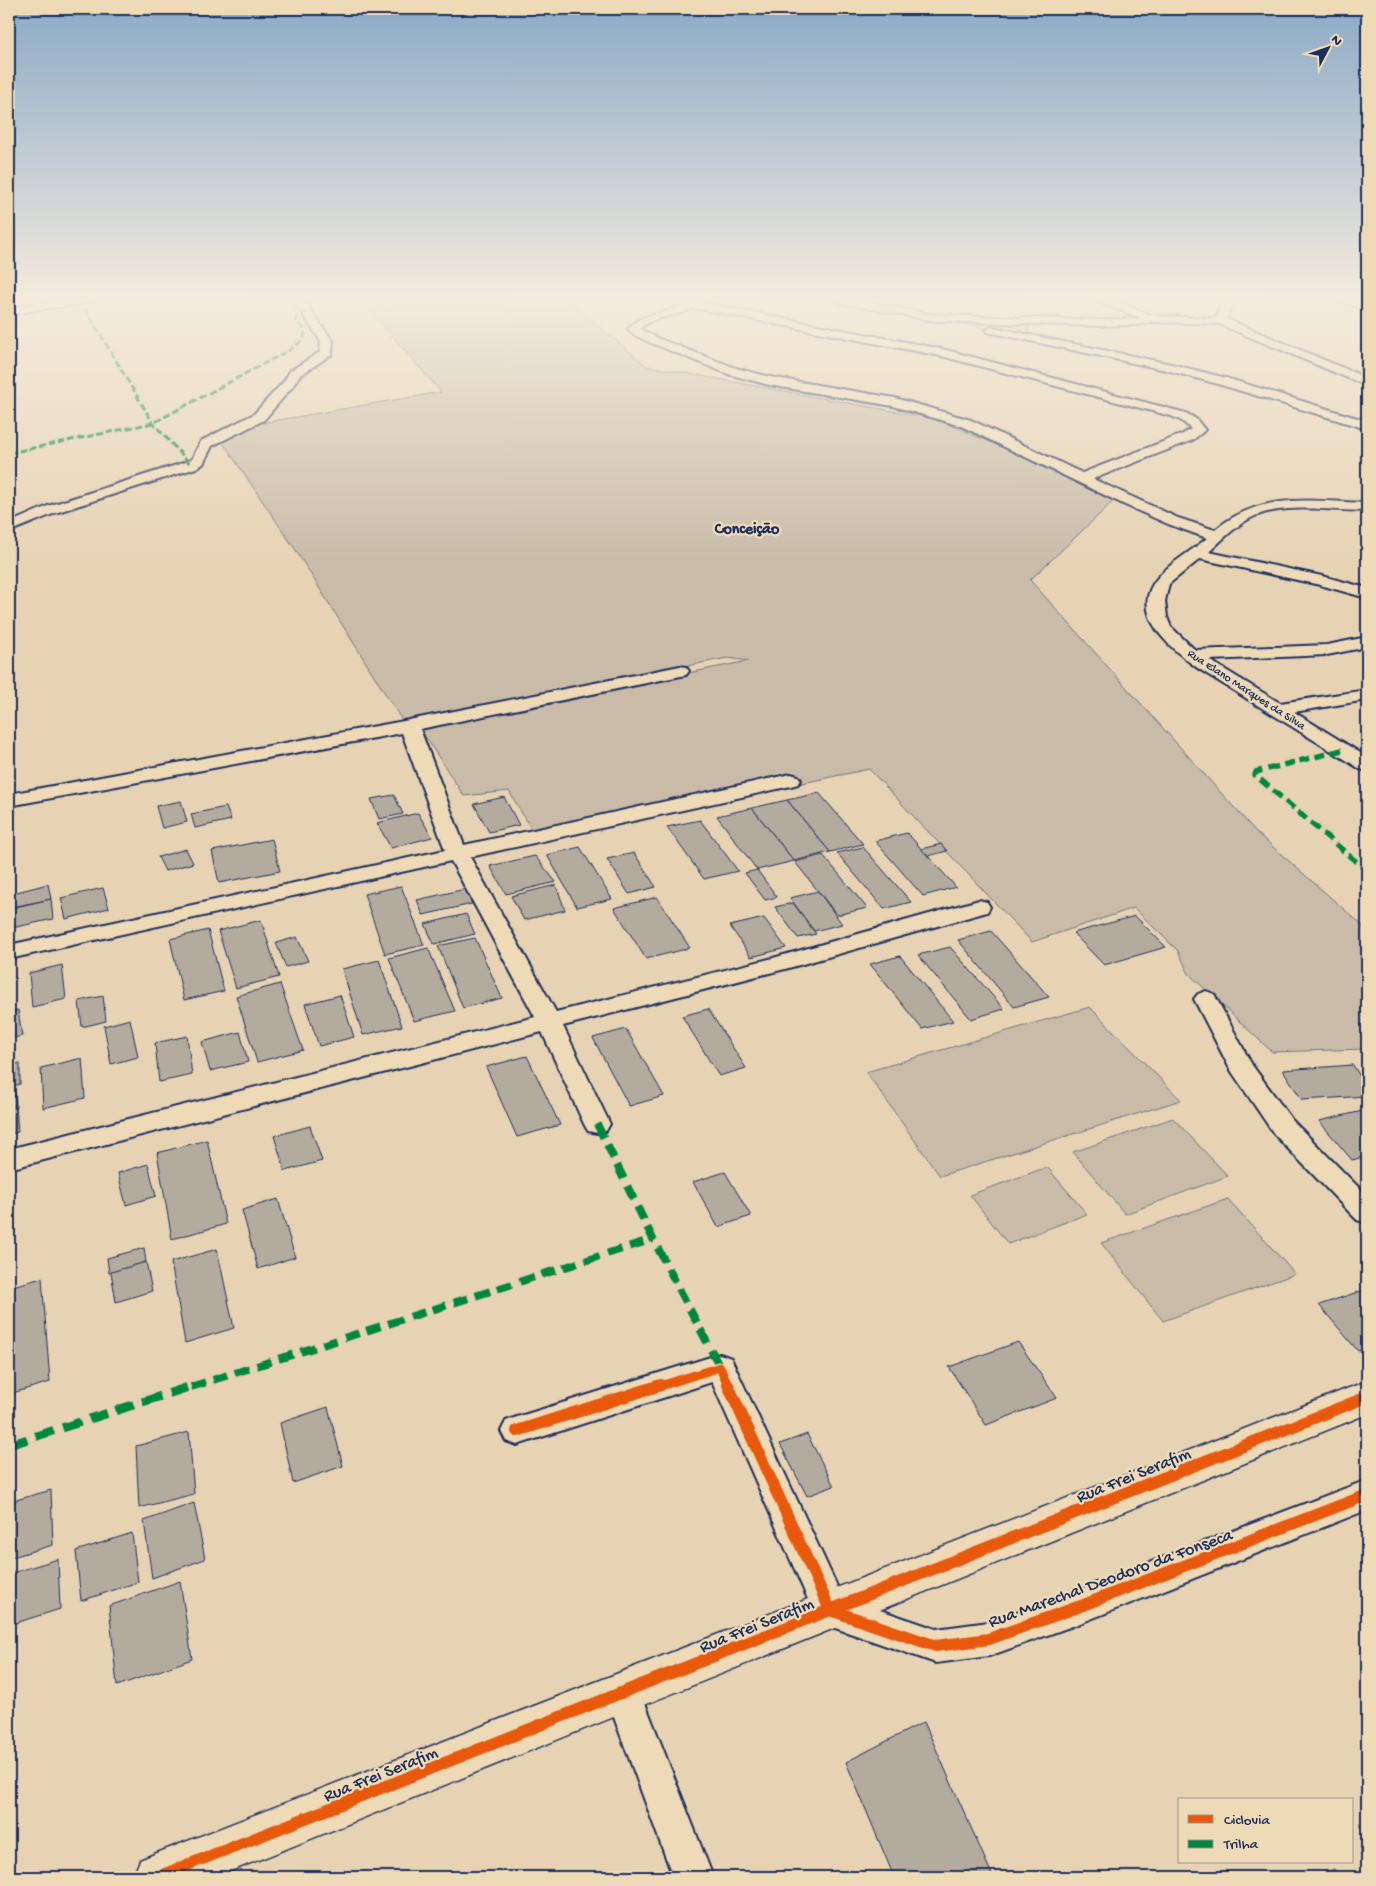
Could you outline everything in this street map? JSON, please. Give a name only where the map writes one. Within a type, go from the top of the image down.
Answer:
[{"type":"main road","name":"Rua Frei Serafim","points":[[157,1877],[1367,1397]]},
{"type":"street","points":[[9,528],[53,509],[191,465],[198,461],[202,447],[210,440],[259,417],[285,388]]},
{"type":"street","points":[[810,388],[895,402],[966,423],[1173,521],[1217,536]]},
{"type":"street","points":[[1057,388],[1168,417],[1181,426],[1176,431],[1070,472]]},
{"type":"street","points":[[1077,388],[1184,417],[1196,424],[1198,430],[1188,437],[1082,478]]},
{"type":"street","points":[[1240,388],[1367,426]]},
{"type":"street","name":"Rua Elano Marques da Silva","points":[[1367,507],[1282,506],[1262,508],[1249,513],[1217,536],[1198,554],[1171,574],[1158,588],[1157,600],[1158,617],[1164,630],[1190,655],[1367,765]]},
{"type":"street","points":[[1198,554],[1322,581],[1367,593]]},
{"type":"street","points":[[1190,655],[1327,650],[1367,642]]},
{"type":"street","points":[[9,800],[408,726],[680,671]]},
{"type":"street","points":[[1277,709],[1367,695]]},
{"type":"street","points":[[408,726],[457,854],[549,1021],[597,1124]]},
{"type":"street","points":[[9,952],[791,780]]},
{"type":"street","points":[[9,1159],[777,964],[979,907]]},
{"type":"street","points":[[1206,999],[1242,1069],[1283,1127],[1367,1213]]},
{"type":"street","points":[[517,1431],[720,1367],[830,1610]]},
{"type":"street","name":"Rua Marechal Deodoro da Fonseca","points":[[830,1610],[936,1646],[989,1639],[1078,1608],[1367,1495]]},
{"type":"street","points":[[623,1693],[693,1877]]},
{"type":"shaded area","points":[[438,388],[767,388],[936,419],[1118,497],[1030,580],[1257,833],[1362,925],[1367,935],[1367,1052],[1365,1049],[1272,1052],[1189,974],[1178,951],[1134,908],[1032,942],[869,769],[537,839],[509,791],[464,796],[419,727],[748,661],[727,658],[403,722],[295,549],[215,431],[441,392]]},
{"type":"shaded area","points":[[1090,1007],[1181,1100],[940,1176],[866,1072]]},
{"type":"shaded area","points":[[1173,1118],[1228,1176],[1125,1214],[1073,1152]]},
{"type":"shaded area","points":[[1047,1167],[1087,1214],[1008,1244],[970,1195]]},
{"type":"shaded area","points":[[1228,1199],[1295,1274],[1163,1321],[1101,1243]]},
{"type":"building","points":[[819,793],[863,844],[830,852],[787,800]]},
{"type":"building","points":[[394,795],[403,814],[379,819],[371,799]]},
{"type":"building","points":[[504,797],[519,825],[489,832],[474,804]]},
{"type":"building","points":[[787,800],[830,852],[794,861],[752,808]]},
{"type":"building","points":[[181,801],[187,822],[162,828],[156,806]]},
{"type":"building","points":[[226,807],[231,820],[195,828],[191,814]]},
{"type":"building","points":[[752,808],[794,861],[757,870],[717,816]]},
{"type":"building","points":[[418,813],[432,837],[391,848],[377,823]]},
{"type":"building","points":[[700,820],[738,871],[704,879],[667,827]]},
{"type":"building","points":[[907,833],[956,887],[923,896],[875,841]]},
{"type":"building","points":[[272,839],[280,871],[219,883],[212,851]]},
{"type":"building","points":[[941,844],[947,851],[928,856],[921,849]]},
{"type":"building","points":[[580,847],[612,899],[577,907],[547,855]]},
{"type":"building","points":[[863,847],[911,902],[884,909],[837,853]]},
{"type":"building","points":[[186,849],[193,863],[165,871],[158,857]]},
{"type":"building","points":[[634,853],[656,887],[629,894],[607,859]]},
{"type":"building","points":[[823,855],[867,908],[837,915],[795,862]]},
{"type":"building","points":[[535,856],[556,882],[506,894],[490,866]]},
{"type":"building","points":[[757,870],[777,897],[765,900],[745,873]]},
{"type":"building","points":[[48,884],[51,899],[12,907],[9,894]]},
{"type":"building","points":[[556,885],[565,910],[524,920],[511,896]]},
{"type":"building","points":[[401,886],[424,945],[385,954],[364,894]]},
{"type":"building","points":[[103,888],[109,908],[66,919],[61,898]]},
{"type":"building","points":[[465,889],[472,904],[423,915],[417,900]]},
{"type":"building","points":[[818,891],[842,924],[814,931],[790,898]]},
{"type":"building","points":[[657,897],[690,948],[646,959],[614,908]]},
{"type":"building","points":[[51,899],[53,919],[12,928],[11,908]]},
{"type":"building","points":[[793,903],[816,934],[798,938],[775,907]]},
{"type":"building","points":[[466,914],[475,934],[434,944],[425,924]]},
{"type":"building","points":[[1135,916],[1166,947],[1104,965],[1073,933]]},
{"type":"building","points":[[764,918],[786,948],[751,957],[730,926]]},
{"type":"building","points":[[261,920],[279,977],[236,988],[218,931]]},
{"type":"building","points":[[208,930],[224,991],[184,1000],[170,939]]},
{"type":"building","points":[[991,931],[1049,997],[1014,1007],[958,940]]},
{"type":"building","points":[[297,937],[308,961],[286,967],[276,943]]},
{"type":"building","points":[[475,938],[502,998],[463,1008],[438,946]]},
{"type":"building","points":[[950,947],[1004,1009],[971,1019],[918,955]]},
{"type":"building","points":[[428,948],[455,1011],[414,1021],[389,958]]},
{"type":"building","points":[[900,956],[953,1021],[922,1029],[870,964]]},
{"type":"building","points":[[379,960],[402,1026],[363,1035],[342,969]]},
{"type":"building","points":[[62,965],[66,999],[32,1007],[29,973]]},
{"type":"building","points":[[280,984],[303,1050],[257,1062],[236,996]]},
{"type":"building","points":[[340,995],[354,1037],[319,1046],[305,1004]]},
{"type":"building","points":[[103,996],[106,1021],[82,1027],[79,1001]]},
{"type":"building","points":[[708,1009],[746,1068],[719,1076],[682,1016]]},
{"type":"building","points":[[18,1010],[22,1036],[9,1039],[9,1012]]},
{"type":"building","points":[[130,1019],[138,1057],[111,1064],[104,1026]]},
{"type":"building","points":[[626,1029],[664,1096],[629,1106],[593,1038]]},
{"type":"building","points":[[240,1032],[248,1062],[210,1071],[202,1042]]},
{"type":"building","points":[[187,1036],[192,1075],[159,1082],[155,1043]]},
{"type":"building","points":[[527,1056],[560,1125],[517,1137],[486,1067]]},
{"type":"building","points":[[82,1058],[85,1098],[43,1108],[41,1068]]},
{"type":"building","points":[[20,1063],[20,1084],[9,1087],[9,1066]]},
{"type":"building","points":[[1353,1065],[1367,1088],[1367,1096],[1302,1100],[1283,1070]]},
{"type":"building","points":[[15,1092],[18,1132],[9,1134],[9,1094]]},
{"type":"building","points":[[1367,1110],[1367,1156],[1352,1160],[1319,1121]]},
{"type":"building","points":[[310,1126],[322,1161],[285,1171],[274,1136]]},
{"type":"building","points":[[207,1140],[226,1224],[172,1239],[157,1153]]},
{"type":"building","points":[[148,1164],[156,1196],[126,1205],[118,1173]]},
{"type":"building","points":[[725,1172],[751,1216],[718,1227],[693,1182]]},
{"type":"building","points":[[278,1199],[295,1257],[258,1269],[242,1210]]},
{"type":"building","points":[[144,1248],[146,1262],[109,1273],[107,1258]]},
{"type":"building","points":[[217,1249],[234,1328],[185,1343],[171,1262]]},
{"type":"building","points":[[146,1262],[152,1291],[116,1302],[111,1272]]},
{"type":"building","points":[[42,1278],[50,1382],[9,1394],[9,1287]]},
{"type":"building","points":[[1367,1289],[1367,1347],[1358,1351],[1319,1305]]},
{"type":"building","points":[[1018,1342],[1057,1398],[986,1425],[949,1367]]},
{"type":"building","points":[[328,1407],[343,1466],[293,1483],[280,1423]]},
{"type":"building","points":[[189,1432],[194,1494],[139,1508],[136,1446]]},
{"type":"building","points":[[807,1434],[834,1486],[807,1496],[780,1444]]},
{"type":"building","points":[[51,1490],[53,1545],[9,1558],[9,1502]]},
{"type":"building","points":[[194,1503],[205,1559],[152,1578],[144,1521]]},
{"type":"building","points":[[132,1533],[138,1582],[81,1601],[76,1551]]},
{"type":"building","points":[[58,1559],[60,1609],[9,1625],[9,1574]]},
{"type":"building","points":[[180,1581],[192,1659],[117,1686],[109,1606]]},
{"type":"building","points":[[924,1722],[993,1877],[894,1877],[846,1762]]},
{"type":"building","points":[[1334,1869],[1338,1877],[1317,1877]]},
{"type":"marked path","points":[[132,388],[153,423],[191,465]]},
{"type":"marked path","points":[[9,453],[153,423],[218,388]]},
{"type":"marked path","points":[[1342,750],[1256,772],[1255,775],[1367,871]]},
{"type":"marked path","points":[[597,1124],[653,1239],[720,1367]]},
{"type":"marked path","points":[[9,1445],[653,1239]]},
{"type":"cycle path","points":[[517,1431],[720,1367],[830,1610],[936,1646],[989,1639],[1078,1607],[1367,1495]]},
{"type":"cycle path","points":[[157,1877],[1367,1397]]},
{"type":"district","name":"Conceição","points":[[747,527]]}]
